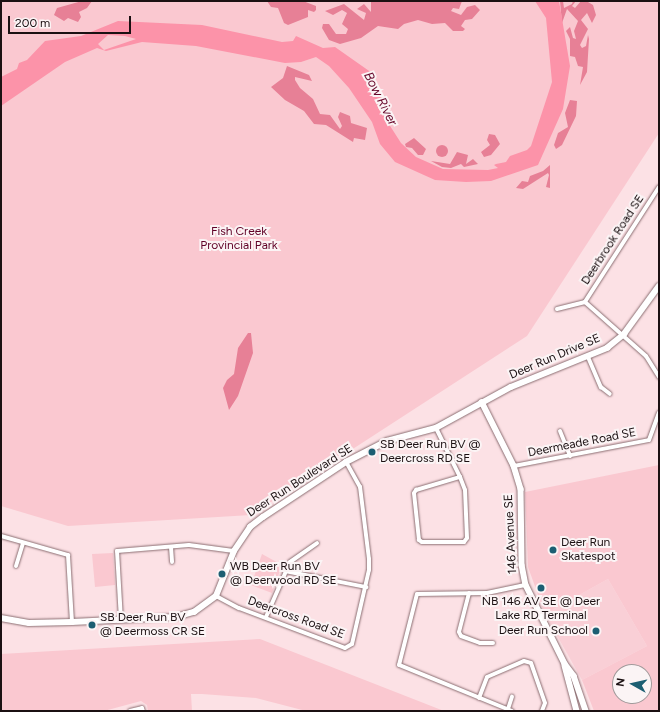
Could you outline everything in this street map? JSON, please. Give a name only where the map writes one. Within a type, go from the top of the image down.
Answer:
[{"type":"street","name":"Deerbrook Road SE","points":[[624,334],[585,302],[659,187]]},
{"type":"street","name":"Deer Run Drive SE","points":[[482,402],[511,387],[607,348],[624,334],[659,286]]},
{"type":"street","points":[[557,308],[585,302]]},
{"type":"street","points":[[624,334],[646,356],[659,377]]},
{"type":"street","points":[[588,357],[601,387],[610,394]]},
{"type":"street","name":"Deer Run Boulevard SE","points":[[1,618],[29,623],[72,622],[176,617],[194,612],[206,606],[216,596],[234,551],[250,527],[346,462],[387,441],[436,428],[482,402]]},
{"type":"street","name":"146 Avenue SE","points":[[482,402],[514,466],[521,489],[522,565],[526,586],[564,664],[578,711]]},
{"type":"street","name":"Deermeade Road SE","points":[[514,466],[649,440],[659,413]]},
{"type":"street","points":[[436,428],[460,477],[465,490],[467,538],[464,542],[422,542],[419,540],[414,493],[416,490],[460,477]]},
{"type":"street","points":[[560,431],[570,456]]},
{"type":"street","name":"Deercross Road SE","points":[[216,596],[345,648],[352,644],[366,587],[369,559],[360,487],[346,462]]},
{"type":"street","points":[[1,536],[68,555],[72,622]]},
{"type":"street","points":[[16,566],[23,543]]},
{"type":"street","points":[[266,617],[290,562],[317,543]]},
{"type":"street","points":[[121,620],[117,551],[189,545],[234,551]]},
{"type":"street","points":[[171,547],[172,562]]},
{"type":"street","points":[[285,572],[366,587]]},
{"type":"street","points":[[512,697],[510,710],[399,665],[417,594],[503,591],[526,586]]},
{"type":"street","points":[[469,593],[460,632],[461,636],[480,643],[492,643]]},
{"type":"street","points":[[479,698],[487,677],[524,660],[530,662],[545,703],[542,711]]},
{"type":"street","name":"146 Avenue SE","points":[[564,664],[574,676],[586,711]]},
{"type":"street","points":[[130,711],[142,708],[143,711]]},
{"type":"shaded area","points":[[82,1],[92,1],[87,8],[79,12],[81,17],[78,22],[68,18],[64,21],[54,15],[57,8]]},
{"type":"shaded area","points":[[267,1],[303,1],[316,6],[316,10],[314,12],[308,10],[308,17],[288,25],[284,23],[278,8],[271,7]]},
{"type":"shaded area","points":[[371,1],[462,1],[459,9],[453,8],[451,11],[461,15],[467,7],[475,5],[480,10],[472,19],[465,20],[461,26],[465,29],[463,31],[453,31],[445,23],[432,24],[418,20],[404,24],[398,29],[378,26],[361,38],[340,44],[329,40],[322,28],[323,24],[329,24],[336,34],[346,34],[348,29],[342,24],[347,13],[342,10],[333,15],[325,11],[344,4],[364,20],[366,13],[357,9],[364,4],[371,12]]},
{"type":"shaded area","points":[[560,1],[563,1],[564,8],[572,4],[573,1],[576,1],[572,6],[575,8],[581,1],[588,2],[593,5],[596,15],[592,23],[587,13],[581,20],[588,29],[580,45],[582,48],[586,46],[588,35],[589,39],[587,72],[580,85],[583,67],[578,66],[575,57],[570,56],[570,39],[566,31],[570,27],[573,38],[576,39],[574,31],[578,21],[567,9],[562,23]]},
{"type":"shaded area","points":[[287,66],[309,75],[312,81],[295,77],[295,80],[300,88],[313,99],[320,114],[330,115],[340,129],[342,126],[338,117],[340,112],[350,116],[351,123],[367,128],[365,140],[354,138],[353,142],[326,125],[314,124],[304,111],[285,100],[271,87],[283,78]]},
{"type":"shaded area","points":[[570,100],[577,101],[576,116],[562,145],[556,149],[554,145],[558,133],[568,127],[565,113]]},
{"type":"shaded area","points":[[489,134],[495,135],[500,144],[491,155],[484,157],[481,152],[490,145],[487,140]]},
{"type":"shaded area","points":[[414,138],[426,149],[423,155],[418,155],[412,148],[406,147],[405,144]]},
{"type":"shaded area","points":[[440,145],[444,145],[448,151],[444,157],[440,157],[436,153],[436,149]]},
{"type":"shaded area","points":[[457,152],[468,155],[466,164],[473,159],[478,164],[464,167],[461,164],[451,168],[442,167],[431,161],[450,164]]},
{"type":"shaded area","points":[[550,165],[550,188],[546,187],[549,175],[548,173],[523,189],[516,188],[522,181],[528,182],[530,176],[543,171]]},
{"type":"shaded area","points":[[248,333],[251,333],[253,353],[238,396],[229,410],[223,388],[227,380],[234,374],[238,348]]},
{"type":"shaded area","name":"Deer Run School","points":[[608,579],[647,646],[582,680],[545,614]]},
{"type":"green space","name":"Fish Creek Provincial Park","points":[[1,1],[659,1],[659,133],[527,336],[251,515],[68,526],[1,506]]},
{"type":"green space","points":[[659,465],[659,711],[594,711],[582,680],[612,664],[612,704],[652,704],[652,664],[613,664],[647,646],[608,579],[545,614],[528,567],[525,492]]},
{"type":"green space","points":[[113,553],[115,585],[95,587],[92,554]]},
{"type":"green space","points":[[262,554],[282,565],[272,593],[251,585]]},
{"type":"green space","points":[[260,639],[444,711],[306,711],[256,698],[191,694],[192,711],[148,711],[147,705],[141,701],[104,711],[1,711],[1,654]]},
{"type":"water","name":"Bow River","points":[[535,1],[559,1],[570,66],[563,109],[538,165],[491,181],[466,182],[435,180],[395,162],[380,144],[372,122],[349,88],[329,66],[316,57],[301,62],[285,63],[196,46],[142,42],[106,51],[97,48],[65,62],[1,106],[1,77],[17,69],[19,63],[27,60],[45,41],[81,36],[118,21],[202,25],[282,42],[293,41],[296,36],[323,48],[335,47],[372,73],[384,104],[381,109],[385,118],[401,143],[416,157],[443,169],[488,170],[498,168],[494,165],[506,162],[510,156],[527,150],[531,146],[552,82],[546,18]],"holes":[[[108,35],[125,36],[136,39],[104,50],[98,44]]]},
{"type":"place","name":"SB Deer Run BV @ Deercross RD SE","points":[[372,452]]},
{"type":"place","name":"Deer Run Skatespot","points":[[553,550]]},
{"type":"place","name":"WB Deer Run BV @ Deerwood RD SE","points":[[222,574]]},
{"type":"place","name":"NB 146 AV SE @ Deer Lake RD Terminal","points":[[541,588]]},
{"type":"place","name":"SB Deer Run BV @ Deermoss CR SE","points":[[92,625]]},
{"type":"place","name":"Deer Run School","points":[[596,631]]}]
